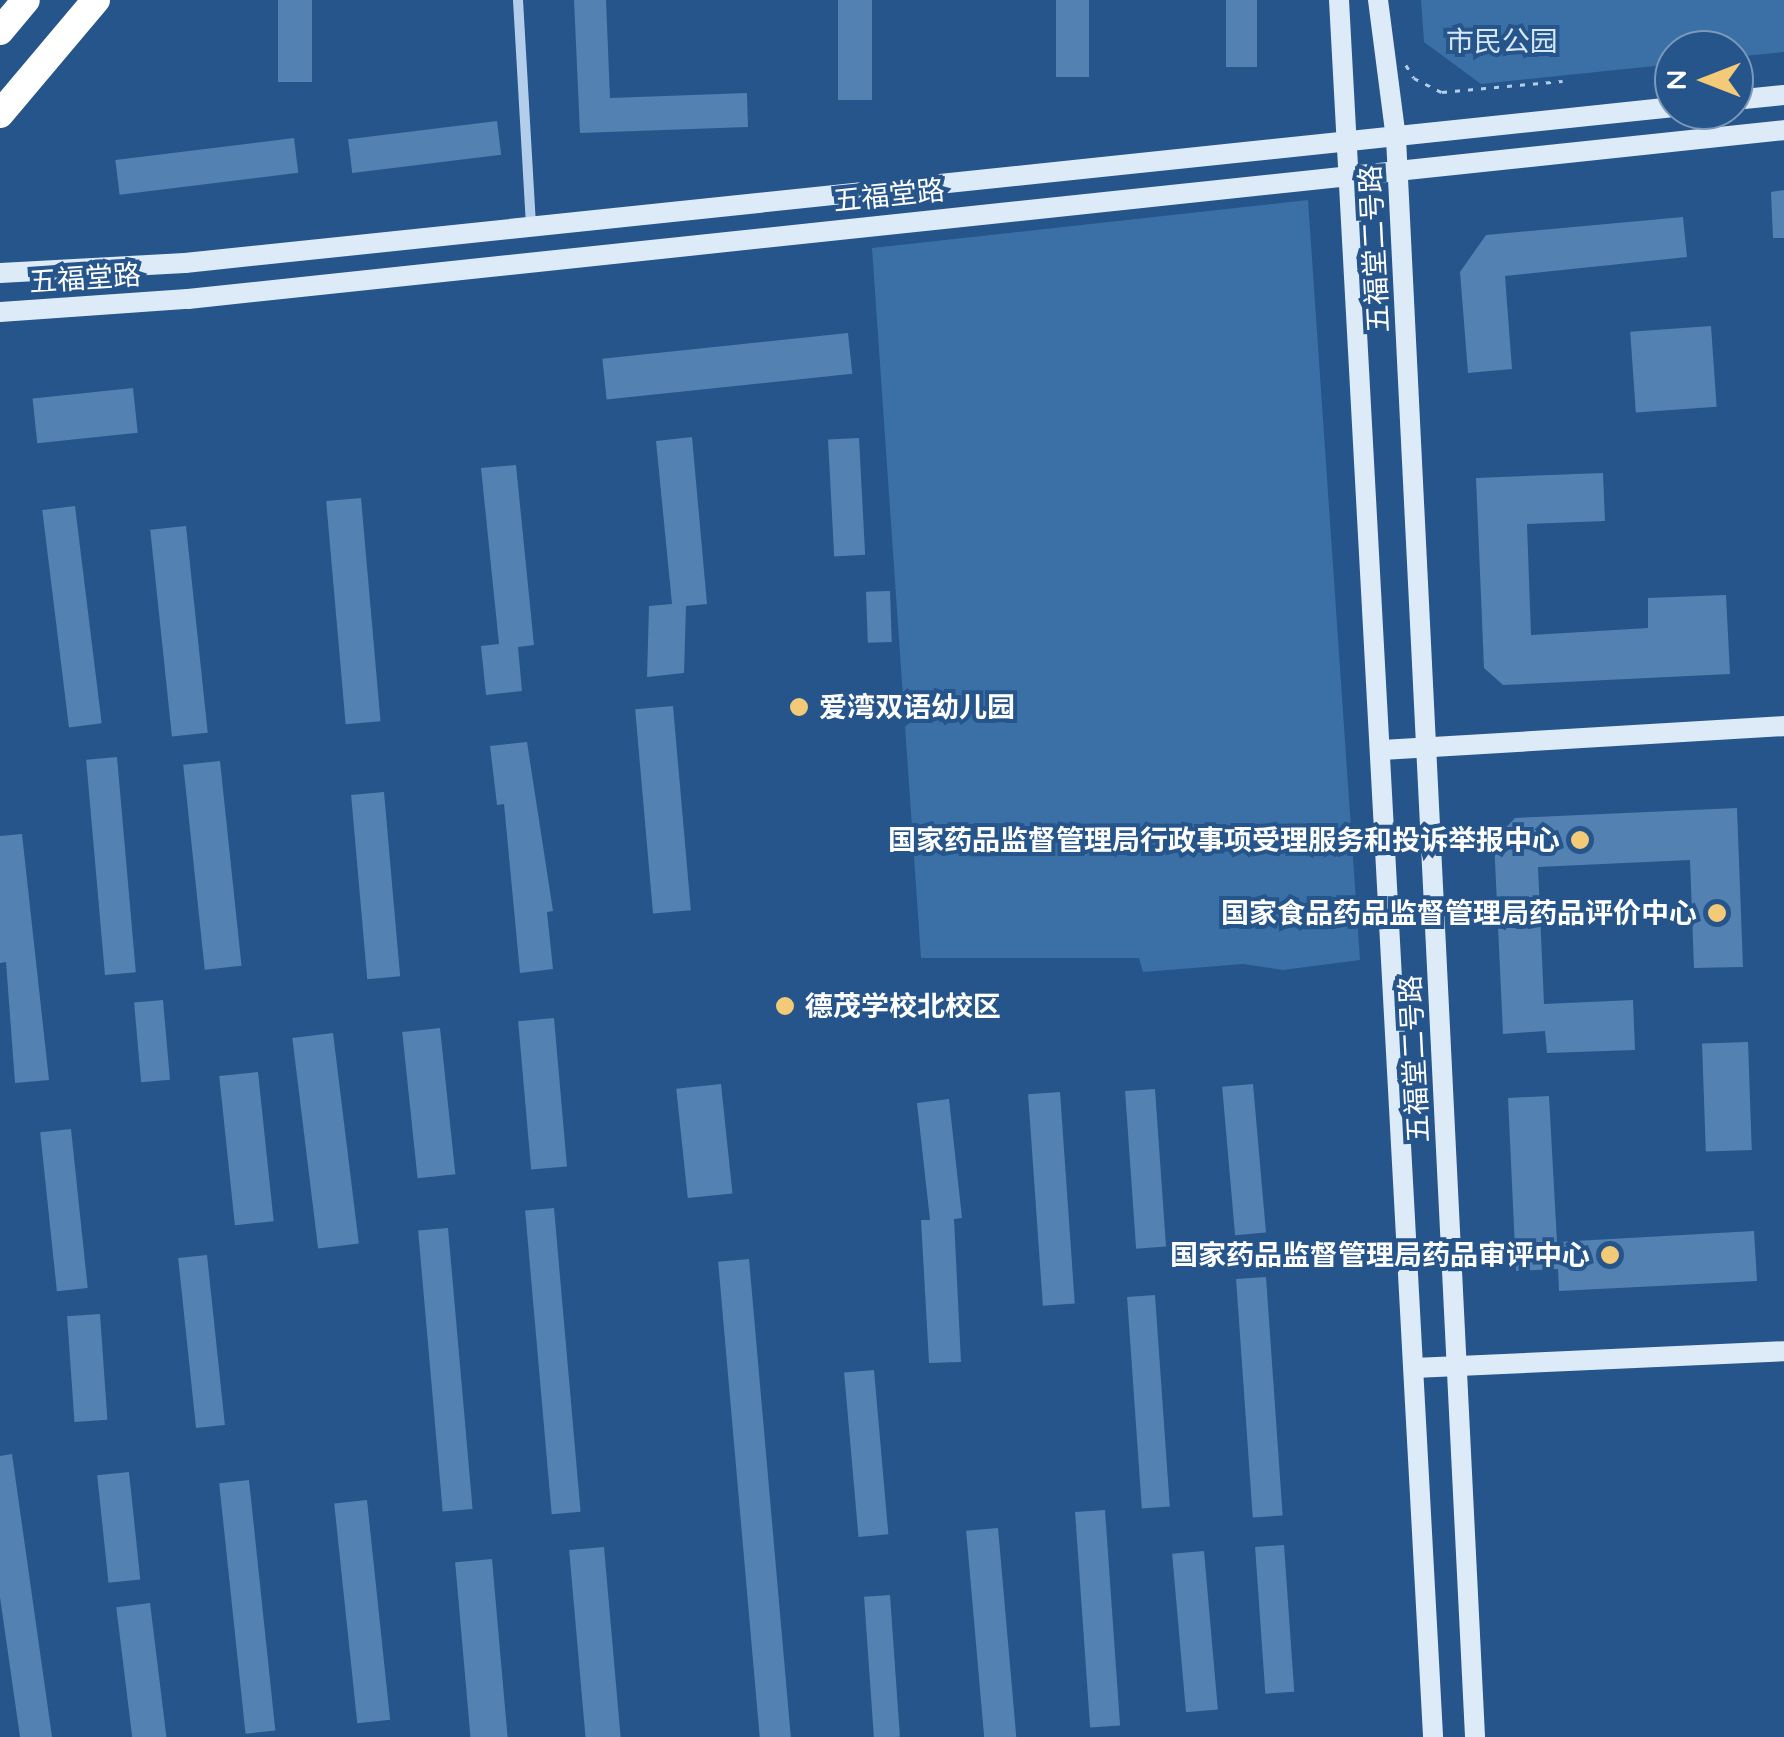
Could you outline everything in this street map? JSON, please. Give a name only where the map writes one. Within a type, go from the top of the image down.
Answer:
[{"type":"highway","points":[[0,31],[26,0]]},
{"type":"highway","points":[[0,114],[96,0]]},
{"type":"main road","name":"五福堂二号路","points":[[1339,0],[1353,173],[1433,1737]]},
{"type":"main road","name":"五福堂二号路","points":[[1378,0],[1396,138],[1476,1737]]},
{"type":"main road","points":[[1754,98],[1784,95]]},
{"type":"main road","name":"五福堂路","points":[[0,273],[184,263],[1654,109]]},
{"type":"main road","name":"五福堂路","points":[[0,312],[208,297],[1784,130]]},
{"type":"main road","points":[[1382,750],[1784,726]]},
{"type":"main road","points":[[1414,1368],[1457,1370],[1784,1351]]},
{"type":"street","points":[[518,0],[531,226]]},
{"type":"path","points":[[1398,53],[1414,78],[1442,92],[1563,81]]},
{"type":"green space","name":"市民公园","points":[[1421,0],[1784,0],[1784,52],[1754,55],[1754,30],[1654,30],[1654,66],[1481,84],[1424,42]]},
{"type":"green space","points":[[1308,200],[1360,960],[1283,970],[1243,964],[1143,972],[1139,958],[921,958],[872,248]]},
{"type":"building","points":[[278,0],[312,0],[312,82],[278,82]]},
{"type":"building","points":[[574,0],[606,0],[610,98],[747,93],[748,127],[580,133]]},
{"type":"building","points":[[838,0],[872,0],[872,100],[838,100]]},
{"type":"building","points":[[1056,0],[1089,0],[1089,77],[1056,77]]},
{"type":"building","points":[[1226,0],[1257,0],[1257,67],[1226,67]]},
{"type":"building","points":[[497,121],[501,155],[352,173],[348,139]]},
{"type":"building","points":[[294,138],[298,173],[120,195],[115,160]]},
{"type":"building","points":[[1784,190],[1784,238],[1773,238],[1771,192]]},
{"type":"building","points":[[1683,217],[1687,257],[1505,276],[1512,369],[1468,373],[1460,272],[1486,235]]},
{"type":"building","points":[[1711,326],[1717,407],[1636,412],[1630,332]]},
{"type":"building","points":[[848,333],[852,374],[607,400],[602,359]]},
{"type":"building","points":[[133,388],[138,433],[37,443],[33,399]]},
{"type":"building","points":[[692,437],[707,604],[686,606],[684,673],[647,677],[649,606],[672,604],[656,441]]},
{"type":"building","points":[[859,438],[865,555],[834,556],[828,440]]},
{"type":"building","points":[[516,465],[534,645],[518,647],[522,691],[486,695],[481,646],[499,644],[481,468]]},
{"type":"building","points":[[1603,473],[1605,521],[1527,524],[1531,635],[1648,628],[1648,598],[1726,595],[1730,674],[1503,685],[1484,668],[1476,478]]},
{"type":"building","points":[[361,498],[381,721],[346,724],[326,501]]},
{"type":"building","points":[[75,506],[102,723],[69,727],[42,510]]},
{"type":"building","points":[[186,526],[208,733],[172,737],[150,530]]},
{"type":"building","points":[[890,591],[892,642],[868,643],[866,592]]},
{"type":"building","points":[[673,706],[691,910],[653,914],[635,709]]},
{"type":"building","points":[[527,742],[553,911],[547,912],[553,969],[520,973],[504,804],[497,805],[490,746]]},
{"type":"building","points":[[117,757],[136,972],[105,975],[86,760]]},
{"type":"building","points":[[220,761],[242,966],[205,970],[183,765]]},
{"type":"building","points":[[384,792],[400,976],[367,979],[351,795]]},
{"type":"building","points":[[1737,808],[1743,967],[1694,968],[1690,860],[1538,867],[1544,1004],[1633,1000],[1635,1050],[1547,1053],[1545,1031],[1503,1034],[1494,840],[1515,818]]},
{"type":"building","points":[[22,834],[49,1080],[15,1083],[6,962],[0,963],[0,836]]},
{"type":"building","points":[[163,1000],[170,1080],[141,1082],[134,1003]]},
{"type":"building","points":[[554,1018],[567,1166],[531,1170],[518,1021]]},
{"type":"building","points":[[440,1028],[455,1174],[418,1178],[402,1032]]},
{"type":"building","points":[[333,1033],[359,1243],[318,1248],[292,1038]]},
{"type":"building","points":[[1748,1042],[1752,1150],[1706,1152],[1702,1044]]},
{"type":"building","points":[[258,1072],[274,1221],[235,1225],[219,1076]]},
{"type":"building","points":[[721,1084],[732,1193],[688,1198],[676,1089]]},
{"type":"building","points":[[1253,1084],[1266,1232],[1235,1235],[1222,1087]]},
{"type":"building","points":[[1155,1089],[1166,1247],[1136,1249],[1125,1091]]},
{"type":"building","points":[[1060,1092],[1075,1303],[1043,1306],[1028,1094]]},
{"type":"building","points":[[1549,1096],[1557,1242],[1754,1231],[1757,1281],[1559,1291],[1558,1269],[1516,1271],[1508,1098]]},
{"type":"building","points":[[949,1099],[962,1218],[954,1219],[961,1362],[929,1363],[921,1220],[930,1220],[917,1103]]},
{"type":"building","points":[[71,1129],[88,1288],[57,1291],[40,1132]]},
{"type":"building","points":[[554,1208],[581,1512],[552,1514],[525,1211]]},
{"type":"building","points":[[448,1228],[473,1509],[443,1512],[418,1231]]},
{"type":"building","points":[[207,1255],[225,1425],[196,1428],[178,1258]]},
{"type":"building","points":[[749,1259],[791,1737],[760,1737],[718,1262]]},
{"type":"building","points":[[1266,1277],[1283,1515],[1253,1518],[1236,1279]]},
{"type":"building","points":[[1155,1295],[1170,1506],[1142,1508],[1127,1297]]},
{"type":"building","points":[[100,1314],[107,1420],[74,1422],[67,1316]]},
{"type":"building","points":[[874,1370],[888,1534],[858,1537],[844,1373]]},
{"type":"building","points":[[12,1454],[52,1737],[20,1737],[0,1597],[0,1456]]},
{"type":"building","points":[[129,1472],[140,1579],[108,1583],[97,1475]]},
{"type":"building","points":[[249,1480],[275,1731],[246,1734],[219,1483]]},
{"type":"building","points":[[367,1500],[390,1720],[357,1723],[334,1503]]},
{"type":"building","points":[[1105,1510],[1120,1725],[1090,1728],[1075,1512]]},
{"type":"building","points":[[998,1528],[1016,1737],[984,1737],[966,1531]]},
{"type":"building","points":[[1284,1545],[1294,1692],[1265,1694],[1255,1547]]},
{"type":"building","points":[[604,1547],[621,1737],[585,1737],[569,1550]]},
{"type":"building","points":[[1204,1551],[1218,1709],[1186,1712],[1172,1554]]},
{"type":"building","points":[[492,1559],[508,1737],[470,1737],[455,1562]]},
{"type":"building","points":[[890,1595],[900,1737],[874,1737],[864,1597]]},
{"type":"building","points":[[150,1603],[166,1737],[132,1737],[116,1607]]},
{"type":"place","name":"爱湾双语幼儿园","points":[[799,707]]},
{"type":"place","name":"国家药品监督管理局行政事项受理服务和投诉举报中心","points":[[1580,840]]},
{"type":"place","name":"国家食品药品监督管理局药品评价中心","points":[[1717,913]]},
{"type":"place","name":"德茂学校北校区","points":[[785,1006]]},
{"type":"place","name":"国家药品监督管理局药品审评中心","points":[[1610,1255]]}]
